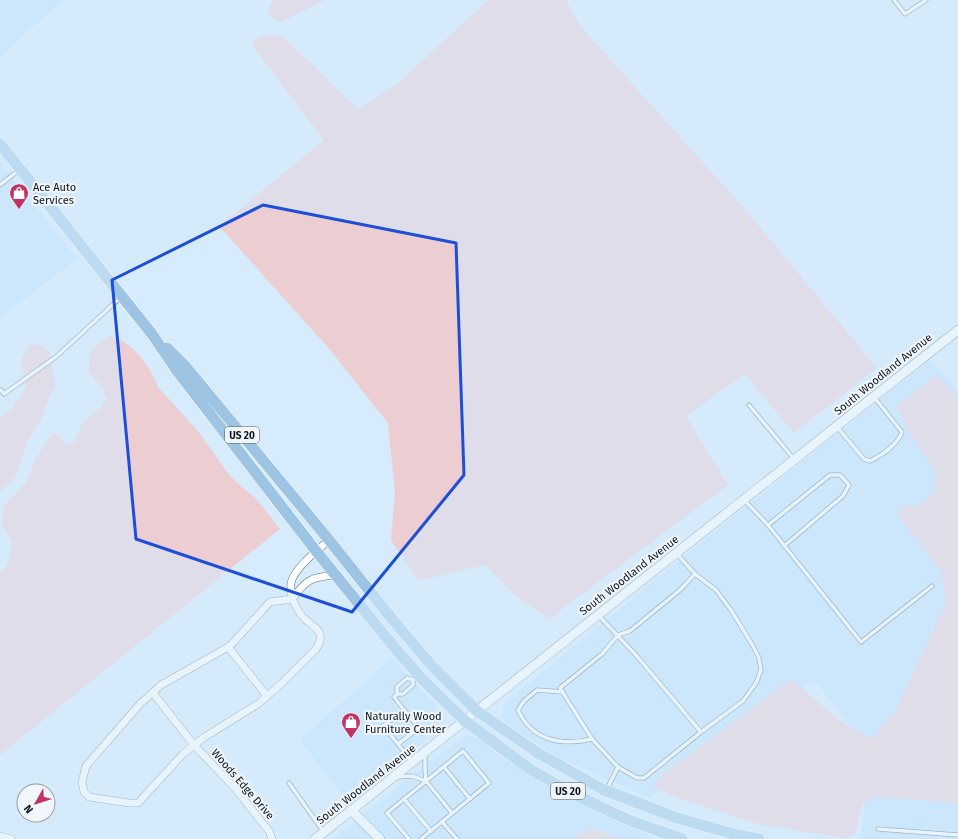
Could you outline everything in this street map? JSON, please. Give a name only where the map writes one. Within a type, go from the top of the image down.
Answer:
[{"type":"main road","name":"US 20","points":[[0,144],[152,334],[177,371],[316,551],[394,647],[416,677],[464,721],[531,770],[598,806],[631,821],[682,839]]},
{"type":"main road","name":"US 20","points":[[152,334],[186,367],[433,667],[477,711],[538,753],[606,791],[674,817],[737,835],[759,839]]},
{"type":"street","name":"South Woodland Avenue","points":[[315,839],[958,330]]},
{"type":"street","points":[[292,599],[291,583],[295,575],[316,551],[329,540]]},
{"type":"street","points":[[292,599],[309,580],[318,576],[336,575]]},
{"type":"street","name":"Woods Edge Drive","points":[[292,599],[302,616],[318,630],[321,636],[320,642],[316,649],[267,696],[244,713],[194,744],[138,803],[129,804],[89,797],[84,792],[82,782],[86,766],[140,704],[161,685],[228,647],[270,602],[292,599]]},
{"type":"street","points":[[228,647],[267,696]]},
{"type":"street","name":"Woods Edge Drive","points":[[153,693],[194,744],[234,787],[269,831],[272,839]]},
{"type":"street","points":[[352,810],[380,839]]},
{"type":"street","points":[[0,836],[11,839]]},
{"type":"lane","points":[[894,0],[906,14],[926,0]]},
{"type":"lane","points":[[0,184],[20,169]]},
{"type":"lane","points":[[1,390],[4,394],[57,356],[122,296]]},
{"type":"lane","points":[[837,427],[864,459],[870,461],[878,457],[893,445],[900,438],[902,432],[874,397]]},
{"type":"lane","points":[[749,405],[794,460]]},
{"type":"lane","points":[[768,525],[830,475],[840,475],[849,485],[843,496],[784,546]]},
{"type":"lane","points":[[744,500],[768,525],[861,642],[932,586]]},
{"type":"lane","points":[[677,553],[695,574],[716,590],[731,610],[753,646],[759,658],[761,670],[756,683],[744,701],[701,732],[644,778],[637,778],[618,767],[592,739],[560,688],[602,654],[618,635],[630,631],[680,590],[695,574]]},
{"type":"lane","points":[[599,615],[635,654],[701,732]]},
{"type":"lane","points":[[397,694],[403,694],[413,685],[416,677],[407,678],[397,687],[397,694],[394,696],[419,728],[398,744]]},
{"type":"lane","points":[[563,692],[537,690],[524,700],[518,710],[523,721],[540,734],[553,741],[577,742],[592,739]]},
{"type":"lane","points":[[404,710],[384,726],[412,762]]},
{"type":"lane","points":[[409,839],[387,813],[463,751],[489,783],[421,839]]},
{"type":"lane","points":[[426,752],[426,781]]},
{"type":"lane","points":[[444,767],[470,799]]},
{"type":"lane","points":[[606,791],[618,767]]},
{"type":"lane","points":[[394,777],[412,776],[426,781],[452,813]]},
{"type":"lane","points":[[289,783],[324,832]]},
{"type":"lane","points":[[404,799],[431,831]]},
{"type":"lane","points":[[442,822],[457,839]]},
{"type":"lane","points":[[878,829],[958,835]]},
{"type":"highlighted area","points":[[263,205],[456,243],[464,475],[352,612],[136,539],[112,280]]},
{"type":"shaded area","points":[[0,0],[63,0],[0,59]]},
{"type":"shaded area","points":[[273,0],[325,0],[280,23],[267,12]]},
{"type":"shaded area","points":[[488,0],[566,0],[581,27],[744,208],[877,368],[794,433],[745,374],[686,416],[728,485],[549,619],[512,593],[486,565],[418,581],[391,540],[395,493],[388,423],[331,351],[219,226],[324,140],[252,45],[254,40],[266,35],[282,36],[358,109],[397,84]]},
{"type":"shaded area","name":"Ace Auto Services","points":[[0,162],[77,259],[0,318]]},
{"type":"shaded area","points":[[112,336],[129,345],[138,354],[150,370],[158,387],[197,430],[230,476],[258,501],[280,529],[0,755],[0,573],[6,567],[10,556],[12,541],[2,525],[3,507],[26,482],[35,460],[51,434],[57,433],[64,443],[70,444],[75,441],[81,424],[100,408],[107,399],[101,386],[89,372],[89,364],[91,353],[95,346]]},
{"type":"shaded area","points":[[29,344],[42,345],[50,353],[55,386],[45,407],[41,420],[28,440],[17,474],[9,484],[0,491],[0,418],[15,404],[26,386],[21,361]]},
{"type":"shaded area","points":[[931,359],[958,392],[958,839],[860,839],[871,751],[814,680],[650,798],[557,757],[506,724],[503,718],[502,710],[506,702],[704,540]]},
{"type":"shaded area","points":[[937,375],[958,399],[958,803],[876,797],[863,803],[855,835],[846,838],[761,825],[680,799],[653,787],[662,775],[791,679],[838,719],[871,739],[895,712],[946,602],[941,571],[897,514],[901,507],[918,506],[935,492],[935,470],[916,444],[896,406]]},
{"type":"shaded area","points":[[391,658],[434,703],[441,713],[438,726],[427,739],[348,803],[300,740]]},
{"type":"shaded area","points":[[468,735],[479,739],[515,765],[561,793],[648,834],[649,839],[620,839],[597,830],[585,830],[574,839],[332,839],[453,744]]},
{"type":"shaded area","points":[[585,830],[597,830],[620,839],[574,839]]},
{"type":"place","name":"Ace Auto Services","points":[[19,210]]},
{"type":"place","name":"Naturally Wood Furniture Center","points":[[351,739]]}]
